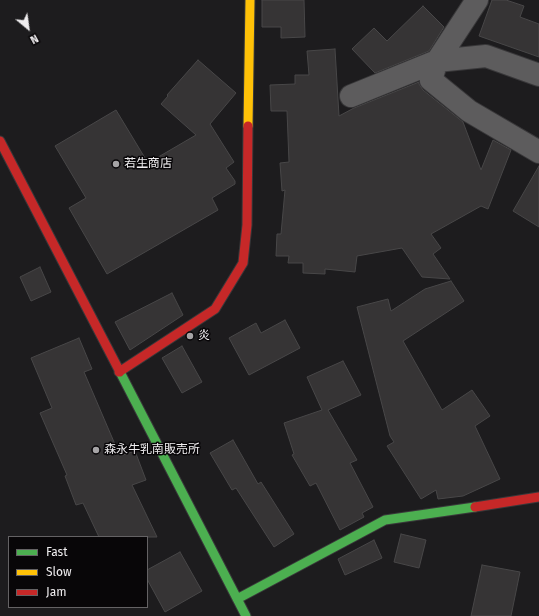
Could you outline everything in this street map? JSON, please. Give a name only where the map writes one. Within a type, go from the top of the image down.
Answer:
[{"type":"street","points":[[119,372],[215,309],[243,263],[247,225],[250,0]]},
{"type":"street","points":[[477,0],[438,60],[431,80],[470,111],[539,152]]},
{"type":"street","points":[[350,96],[438,60],[486,56],[539,75]]},
{"type":"street","points":[[0,141],[246,616]]},
{"type":"street","points":[[237,599],[385,520],[539,497]]},
{"type":"building","points":[[262,0],[304,0],[305,37],[281,38],[281,27],[262,27]]},
{"type":"building","points":[[492,0],[506,0],[524,6],[520,17],[539,24],[539,57],[479,36]]},
{"type":"building","points":[[423,6],[444,27],[429,51],[375,73],[352,49],[374,28],[387,41]]},
{"type":"building","points":[[335,49],[339,116],[354,108],[419,82],[423,90],[463,122],[481,170],[493,140],[511,150],[488,209],[481,206],[431,234],[441,248],[433,254],[450,279],[422,277],[402,248],[357,256],[355,272],[325,269],[325,274],[303,273],[303,263],[288,263],[289,256],[276,256],[277,234],[281,234],[285,190],[282,191],[280,163],[289,162],[287,111],[271,111],[270,85],[295,84],[295,75],[309,75],[307,51]]},
{"type":"building","points":[[198,60],[236,93],[210,124],[234,162],[226,168],[235,181],[235,184],[212,198],[218,210],[107,274],[69,208],[86,198],[55,146],[116,110],[148,163],[196,135],[161,104],[168,96],[167,95]]},
{"type":"building","points":[[539,166],[539,227],[513,211]]},
{"type":"building","points":[[40,267],[51,292],[31,301],[20,277]]},
{"type":"building","points":[[451,281],[464,301],[403,341],[442,410],[472,390],[490,416],[475,426],[500,479],[463,496],[438,499],[436,490],[421,499],[387,446],[394,442],[390,436],[357,307],[388,299],[391,311],[425,289]]},
{"type":"building","points":[[172,293],[183,315],[130,350],[115,322]]},
{"type":"building","points":[[285,320],[300,348],[249,375],[229,338],[256,323],[261,333]]},
{"type":"building","points":[[79,338],[92,369],[84,372],[120,456],[135,451],[146,480],[132,485],[157,537],[99,536],[83,503],[76,505],[65,476],[67,475],[40,413],[52,408],[31,358]]},
{"type":"building","points":[[182,346],[202,382],[182,393],[162,358]]},
{"type":"building","points":[[343,361],[361,395],[328,410],[357,460],[350,463],[373,507],[362,513],[364,517],[340,530],[316,483],[310,486],[292,455],[294,454],[284,423],[322,410],[307,377]]},
{"type":"building","points":[[233,440],[258,484],[261,482],[294,534],[274,547],[236,488],[232,490],[210,453]]},
{"type":"building","points":[[401,534],[426,540],[419,568],[394,562]]},
{"type":"building","points":[[374,540],[382,558],[345,575],[338,559]]},
{"type":"building","points":[[180,552],[202,591],[165,612],[148,581],[148,569]]},
{"type":"building","points":[[482,565],[520,572],[511,616],[471,616]]},
{"type":"traffic: fast","points":[[120,372],[246,616]]},
{"type":"traffic: fast","points":[[237,599],[385,520],[475,507]]},
{"type":"traffic: slow","points":[[248,126],[250,0]]},
{"type":"traffic: jam","points":[[119,372],[215,309],[243,263],[247,225],[248,126]]},
{"type":"traffic: jam","points":[[0,141],[120,372]]},
{"type":"traffic: jam","points":[[475,507],[539,497]]},
{"type":"place","name":"若生商店","points":[[116,164]]},
{"type":"place","name":"炎","points":[[190,336]]},
{"type":"place","name":"森永牛乳南販売所","points":[[96,450]]}]
